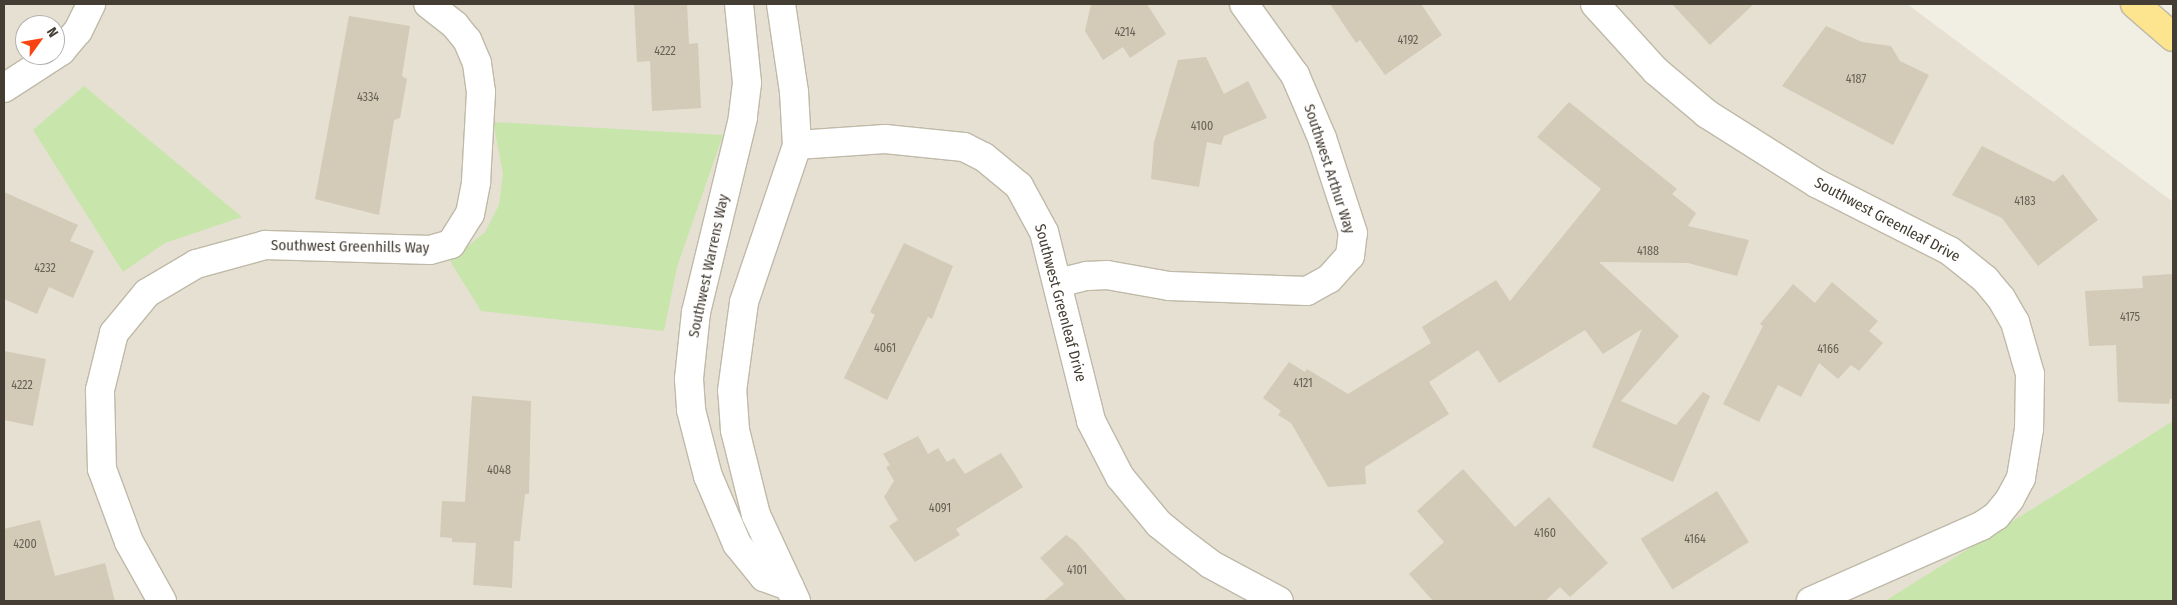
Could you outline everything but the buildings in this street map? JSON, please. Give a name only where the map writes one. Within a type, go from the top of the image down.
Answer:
[{"type":"main road","points":[[2136,4],[2173,37]]},
{"type":"street","points":[[4,88],[61,51],[78,31],[91,4]]},
{"type":"street","name":"Southwest Greenhills Way","points":[[162,601],[129,542],[102,469],[100,390],[114,334],[147,293],[188,269],[265,245],[430,250],[451,244],[470,214],[476,182],[482,92],[477,63],[467,40],[449,20],[428,4]]},
{"type":"street","name":"Southwest Warrens Way","points":[[739,4],[747,83],[743,118],[696,312],[690,372],[691,410],[708,476],[737,544],[764,577],[792,594]]},
{"type":"street","points":[[781,4],[794,92],[797,145],[744,302],[732,391],[735,430],[756,514],[792,594]]},
{"type":"street","name":"Southwest Arthur Way","points":[[1058,284],[1087,276],[1107,275],[1169,286],[1307,290],[1330,279],[1350,256],[1353,233],[1322,138],[1295,75],[1244,4]]},
{"type":"street","name":"Southwest Greenleaf Drive","points":[[1595,4],[1611,25],[1656,71],[1707,114],[1816,183],[1931,240],[1969,264],[2001,298],[2017,329],[2030,374],[2030,429],[2021,478],[2010,499],[1996,516],[1981,526],[1812,601]]},
{"type":"street","name":"Southwest Greenleaf Drive","points":[[797,145],[885,139],[921,141],[964,147],[984,157],[1019,186],[1032,205],[1044,232],[1091,421],[1120,477],[1159,524],[1180,541],[1210,564],[1279,601]]},
{"type":"shaded area","points":[[4,4],[1907,4],[2173,202],[2173,502],[2001,601],[4,601]]},
{"type":"green space","points":[[84,86],[242,217],[165,243],[123,272],[33,130]]},
{"type":"green space","points":[[493,122],[723,135],[677,267],[664,331],[481,311],[450,261],[485,232],[499,205],[503,174]]},
{"type":"green space","points":[[2173,421],[2173,601],[1885,601]]}]
